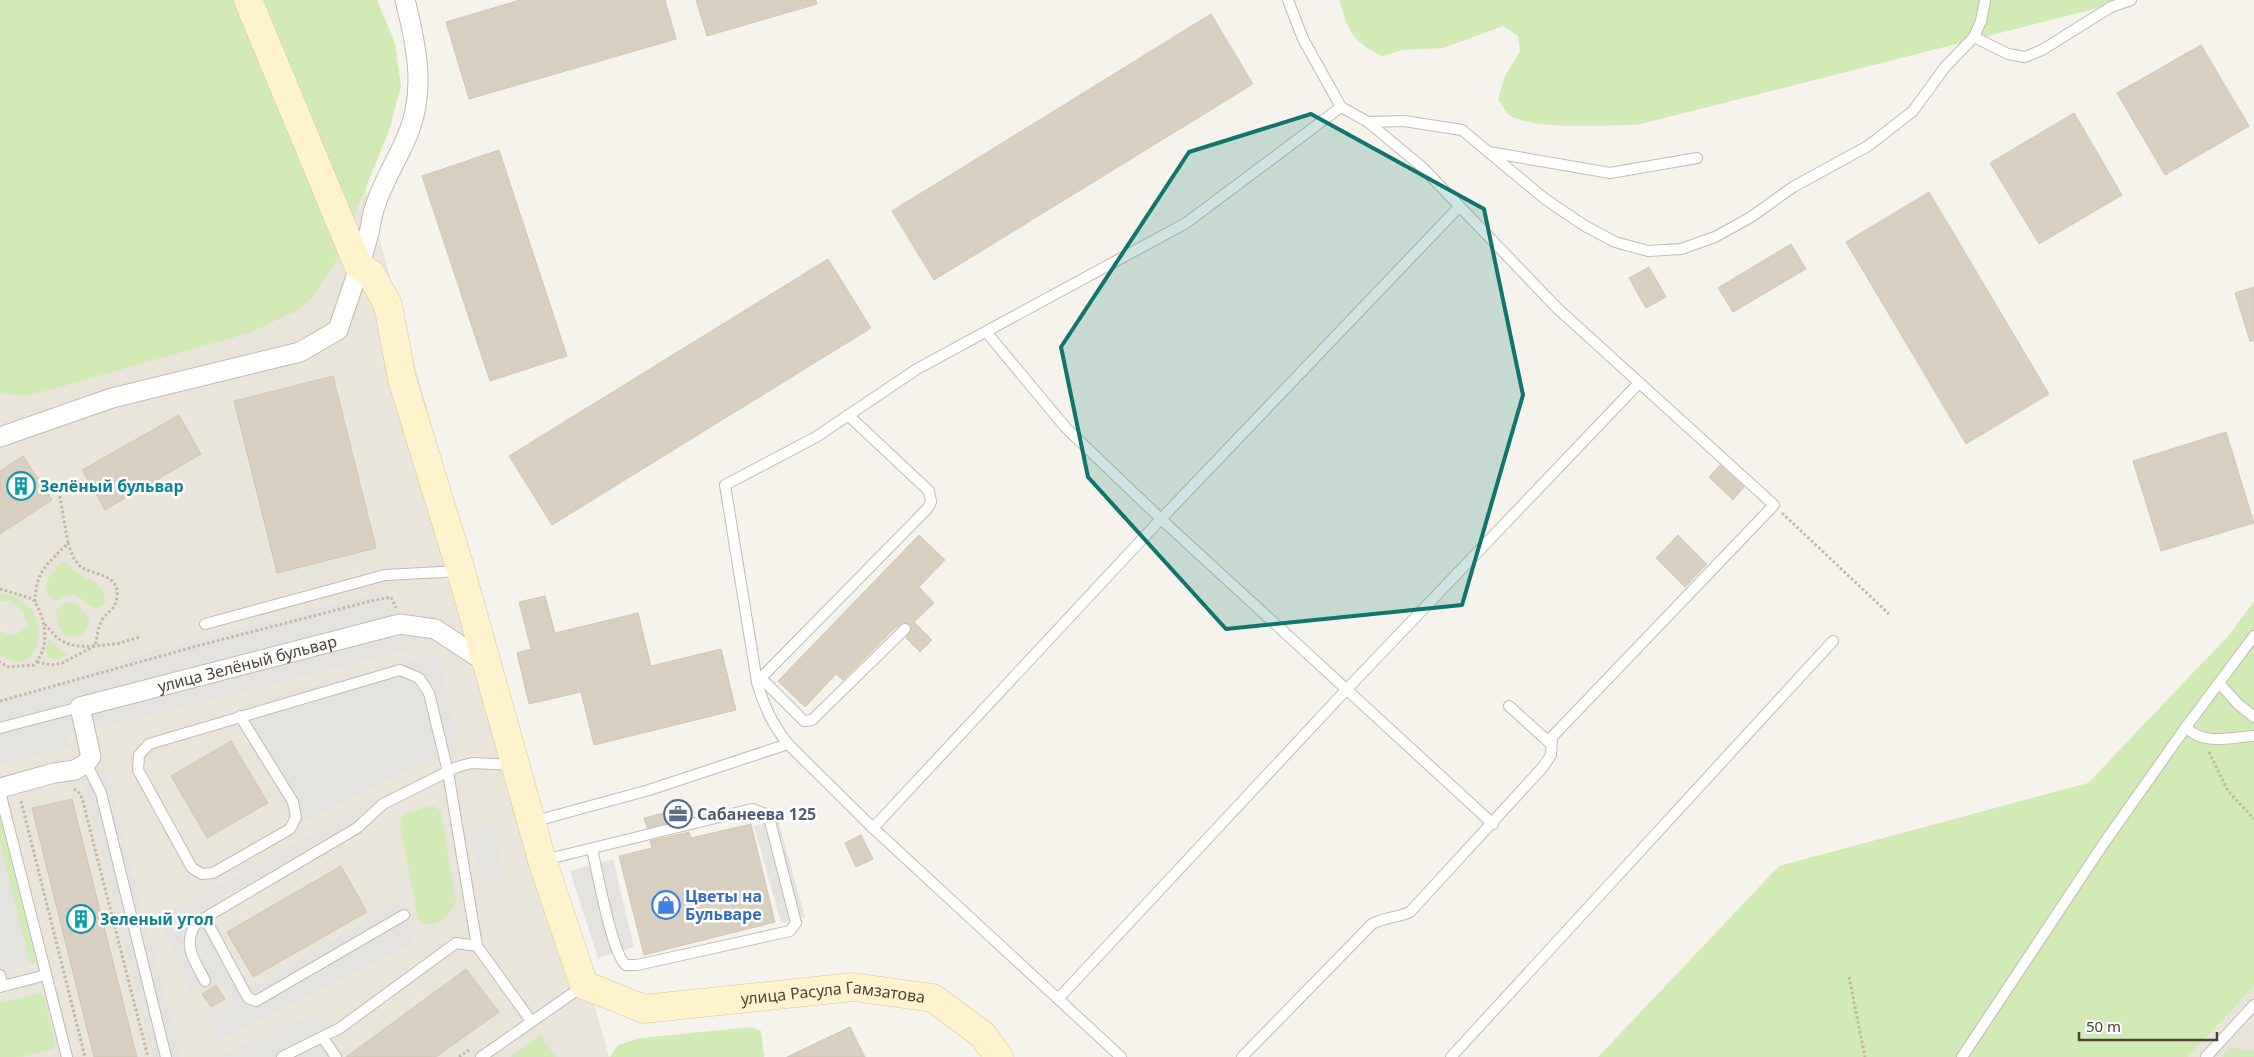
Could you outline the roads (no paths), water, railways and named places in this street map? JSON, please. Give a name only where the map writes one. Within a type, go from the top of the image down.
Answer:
[{"type":"main road","points":[[248,0],[358,265],[371,274],[388,305],[402,379],[461,571],[542,860],[584,985]]},
{"type":"main road","name":"улица Расула Гамзатова","points":[[584,985],[644,1009],[853,987],[933,998],[983,1035],[999,1057]]},
{"type":"street","points":[[0,437],[112,398],[300,352],[338,330],[368,236],[374,210],[388,172],[406,141],[416,104],[419,74],[416,44],[405,0]]},
{"type":"street","name":"улица Зелёный бульвар","points":[[80,707],[400,624],[435,629],[487,663]]},
{"type":"street","points":[[0,790],[54,773],[75,770],[86,764],[91,756],[80,707]]},
{"type":"lane","points":[[1242,1057],[1372,924],[1383,918],[1398,918],[1410,912],[1493,824],[1543,767],[1551,755],[1552,737],[1774,506],[1557,308],[1458,208],[1422,167],[1368,122],[1341,107],[1303,39],[1288,0]]},
{"type":"lane","points":[[1368,122],[1404,121],[1462,130],[1545,199],[1585,226],[1615,242],[1648,251],[1681,248],[1715,237],[1751,217],[1793,187],[1868,146],[1913,111],[1945,67],[1974,37],[1981,21],[1986,0]]},
{"type":"lane","points":[[1974,37],[2008,54],[2024,56],[2042,50],[2111,7],[2131,0]]},
{"type":"lane","points":[[1121,1057],[872,828],[788,744],[774,727],[767,713],[759,680],[725,485],[816,437],[909,374],[1186,223],[1341,107]]},
{"type":"lane","points":[[1488,152],[1610,173],[1697,158]]},
{"type":"lane","points":[[872,828],[1161,519],[1458,208]]},
{"type":"lane","points":[[987,333],[1066,428],[1161,519],[1493,824]]},
{"type":"lane","points":[[1058,999],[1347,689],[1639,383]]},
{"type":"lane","points":[[759,680],[927,509],[931,502],[929,491],[848,415]]},
{"type":"lane","points":[[204,624],[385,575],[461,571]]},
{"type":"lane","points":[[759,680],[804,721],[812,720],[905,629]]},
{"type":"lane","points":[[1962,1057],[2104,843],[2186,727],[2254,636]]},
{"type":"lane","points":[[1451,1057],[1833,641]]},
{"type":"lane","points":[[240,716],[293,802],[296,817],[290,829],[213,873],[202,874],[192,868],[138,770],[139,755],[149,744],[240,716],[400,670],[418,678],[429,693],[448,772],[478,946],[531,1021]]},
{"type":"lane","points":[[2219,683],[2238,704],[2254,716]]},
{"type":"lane","points":[[1510,706],[1551,744]]},
{"type":"lane","name":"улица Зелёный бульвар","points":[[0,728],[80,707]]},
{"type":"lane","points":[[2186,727],[2193,736],[2202,739],[2254,736]]},
{"type":"lane","points":[[531,823],[649,790],[788,744]]},
{"type":"lane","points":[[205,981],[190,951],[189,935],[196,923],[357,828],[383,804],[448,772],[472,763],[515,765]]},
{"type":"lane","points":[[86,764],[100,793],[166,1057]]},
{"type":"lane","points":[[0,790],[66,1057]]},
{"type":"lane","points":[[542,860],[752,809],[763,813],[770,821],[796,923],[790,931],[626,965],[619,958],[592,849]]},
{"type":"lane","points":[[205,918],[248,998],[256,1001],[404,915]]},
{"type":"lane","points":[[282,1057],[340,1028],[456,943],[478,946]]},
{"type":"lane","points":[[0,975],[1,986],[46,975]]},
{"type":"lane","points":[[481,1057],[584,985]]},
{"type":"lane","points":[[2206,1057],[2254,1005]]},
{"type":"lane","points":[[323,1038],[336,1057]]},
{"type":"place","name":"Зелёный бульвар","points":[[21,486]]},
{"type":"place","name":"Сабанеева 125","points":[[678,814]]},
{"type":"place","name":"Цветы на Бульваре","points":[[666,905]]},
{"type":"place","name":"Зеленый угол","points":[[81,919]]}]
